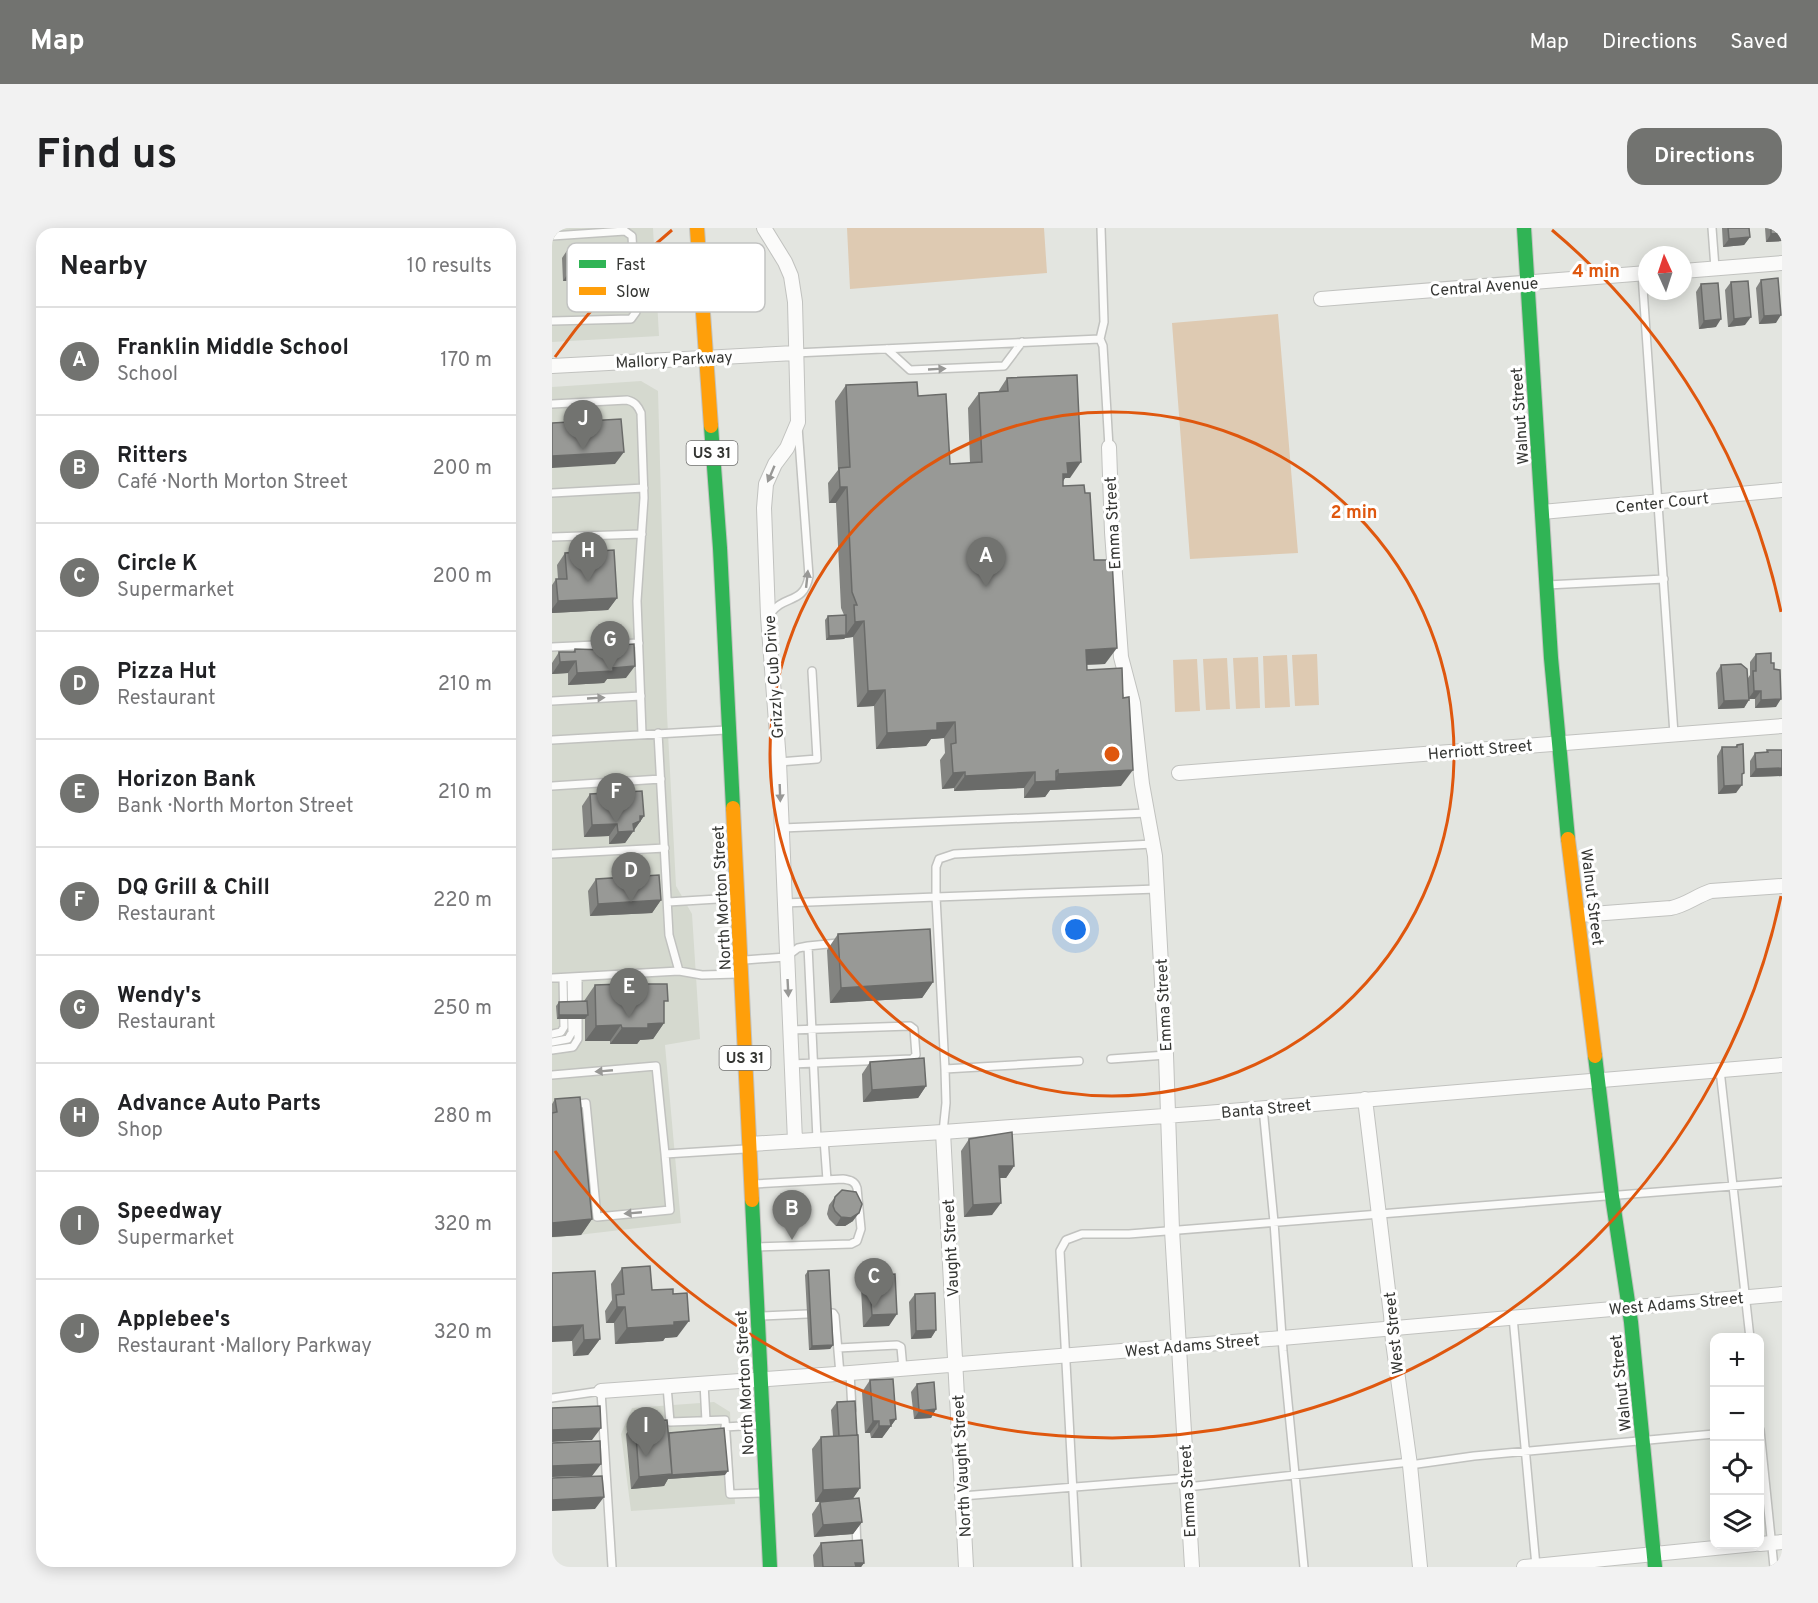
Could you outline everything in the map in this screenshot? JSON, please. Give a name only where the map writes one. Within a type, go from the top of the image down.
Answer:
[{"type":"street","name":"North Morton Street","points":[[697,228],[698,243]]},
{"type":"street","name":"Grizzly Cub Drive","points":[[764,228],[791,276],[795,302],[798,422],[787,448],[775,464],[766,484],[764,508],[768,616],[779,762],[795,1140]]},
{"type":"street","name":"Walnut Street","points":[[1524,228],[1558,743],[1612,1196],[1629,1307],[1655,1561]]},
{"type":"street","points":[[1692,270],[1782,263]]},
{"type":"street","name":"Central Avenue","points":[[1321,299],[1638,275]]},
{"type":"street","name":"North Morton Street","points":[[702,312],[720,548],[770,1567]]},
{"type":"street","name":"Mallory Parkway","points":[[552,366],[795,353]]},
{"type":"street","name":"Emma Street","points":[[1109,447],[1112,532],[1121,657],[1133,703],[1157,889],[1172,1230],[1192,1567]]},
{"type":"street","name":"Center Court","points":[[1542,512],[1782,490]]},
{"type":"street","name":"Herriott Street","points":[[1179,773],[1782,726]]},
{"type":"street","points":[[1579,915],[1671,908],[1683,906],[1711,891],[1782,885]]},
{"type":"street","name":"Banta Street","points":[[750,1147],[795,1140],[1167,1116],[1782,1065]]},
{"type":"street","name":"West Street","points":[[1365,1099],[1410,1464],[1420,1567]]},
{"type":"street","name":"Vaught Street","points":[[943,1132],[956,1364]]},
{"type":"street","name":"West Adams Street","points":[[601,1391],[845,1374],[1782,1294]]},
{"type":"street","name":"North Vaught Street","points":[[956,1364],[966,1567]]},
{"type":"street","points":[[1530,1566],[1655,1561],[1767,1543]]},
{"type":"lane","points":[[1101,228],[1104,321],[1100,339],[1103,346],[1109,447]]},
{"type":"lane","points":[[1712,228],[1715,268]]},
{"type":"lane","points":[[552,236],[625,231],[632,236],[632,243]]},
{"type":"lane","points":[[1646,300],[1674,735]]},
{"type":"lane","points":[[552,321],[631,319],[636,312]]},
{"type":"lane","points":[[795,353],[1100,339]]},
{"type":"lane","points":[[887,349],[910,370],[992,367],[1004,366],[1022,342]]},
{"type":"lane","points":[[552,404],[627,400],[633,401],[641,413],[644,488],[637,601],[642,734]]},
{"type":"lane","points":[[768,616],[780,603],[801,595],[807,588],[809,576],[798,422]]},
{"type":"lane","points":[[552,493],[644,488]]},
{"type":"lane","points":[[552,537],[642,534]]},
{"type":"lane","points":[[1546,585],[1664,579]]},
{"type":"lane","points":[[552,647],[639,643]]},
{"type":"lane","points":[[779,762],[817,759],[812,671]]},
{"type":"lane","points":[[552,701],[641,696]]},
{"type":"lane","points":[[552,740],[729,729]]},
{"type":"lane","points":[[658,733],[669,935],[679,971]]},
{"type":"lane","points":[[552,786],[661,779]]},
{"type":"lane","points":[[782,828],[1147,813]]},
{"type":"lane","points":[[943,1132],[946,1103],[945,1069],[936,897],[936,867],[939,859],[954,854],[1153,844]]},
{"type":"lane","points":[[552,854],[664,848]]},
{"type":"lane","points":[[784,903],[1157,889]]},
{"type":"lane","points":[[668,902],[737,898]]},
{"type":"lane","points":[[552,978],[679,971],[702,975],[786,957],[798,948],[852,942]]},
{"type":"lane","points":[[808,946],[814,1063],[827,1180]]},
{"type":"lane","points":[[552,1034],[561,1032],[564,1027],[570,977]]},
{"type":"lane","points":[[552,1042],[568,1039],[572,1032],[570,977]]},
{"type":"lane","points":[[552,1050],[573,1047],[578,1038],[570,977]]},
{"type":"lane","points":[[789,1030],[910,1026],[914,1029],[916,1055],[912,1059],[791,1064]]},
{"type":"lane","points":[[1111,1059],[1166,1055]]},
{"type":"lane","points":[[945,1069],[1079,1061]]},
{"type":"lane","points":[[552,1075],[657,1066],[670,1210],[597,1217],[586,1103],[563,1106]]},
{"type":"lane","points":[[1720,1070],[1749,1333]]},
{"type":"lane","points":[[1263,1108],[1304,1567]]},
{"type":"lane","points":[[665,1154],[750,1147]]},
{"type":"lane","points":[[751,1184],[843,1179],[856,1183],[861,1229],[857,1241],[851,1244],[754,1248]]},
{"type":"lane","points":[[1077,1567],[1060,1251],[1066,1240],[1082,1234],[1114,1234],[1380,1215],[1782,1182]]},
{"type":"lane","points":[[828,1313],[833,1313],[835,1316],[838,1348],[845,1374],[852,1423]]},
{"type":"lane","points":[[757,1316],[807,1314]]},
{"type":"lane","points":[[1513,1317],[1525,1451],[1530,1566]]},
{"type":"lane","points":[[838,1348],[897,1345],[901,1347],[903,1369]]},
{"type":"lane","points":[[704,1383],[706,1420]]},
{"type":"lane","points":[[667,1386],[670,1422],[724,1420],[730,1494],[765,1492]]},
{"type":"lane","points":[[552,1398],[601,1391],[612,1567]]},
{"type":"lane","points":[[725,1427],[762,1424]]},
{"type":"lane","points":[[962,1496],[1073,1486],[1296,1475],[1710,1434]]},
{"type":"lane","points":[[1761,1441],[1767,1543],[1774,1567]]},
{"type":"lane","points":[[856,1509],[857,1553]]},
{"type":"shaded area","points":[[552,228],[653,228],[654,243],[567,243],[567,312],[658,312],[659,336],[552,342]]},
{"type":"shaded area","points":[[847,228],[1044,228],[1047,273],[850,289]]},
{"type":"shaded area","points":[[1278,314],[1298,553],[1190,559],[1172,323]]},
{"type":"shaded area","points":[[641,381],[658,391],[667,714],[676,886],[692,914],[700,1039],[665,1045],[681,1223],[552,1238],[552,387]]},
{"type":"shaded area","points":[[1317,654],[1319,705],[1295,706],[1292,655]]},
{"type":"shaded area","points":[[1287,655],[1290,707],[1265,708],[1263,656]]},
{"type":"shaded area","points":[[1258,657],[1260,708],[1236,709],[1233,658]]},
{"type":"shaded area","points":[[1227,658],[1230,709],[1206,710],[1203,659]]},
{"type":"shaded area","points":[[1197,659],[1200,711],[1175,712],[1173,660]]},
{"type":"shaded area","points":[[714,1402],[730,1412],[735,1504],[631,1511],[621,1434],[632,1408]]},
{"type":"building","points":[[1728,228],[1749,228],[1750,237],[1729,239]]},
{"type":"building","points":[[1771,228],[1782,228],[1782,233],[1771,234]]},
{"type":"building","points":[[1778,278],[1781,315],[1764,316],[1761,280]]},
{"type":"building","points":[[1748,281],[1751,317],[1734,319],[1731,282]]},
{"type":"building","points":[[1718,283],[1721,319],[1704,321],[1701,284]]},
{"type":"building","points":[[1077,375],[1081,462],[1067,463],[1068,474],[1063,474],[1063,486],[1084,485],[1085,493],[1090,493],[1094,560],[1112,560],[1117,648],[1086,650],[1087,670],[1122,668],[1123,698],[1129,697],[1133,770],[1058,774],[1058,770],[1056,781],[1035,782],[1035,772],[965,776],[965,772],[953,773],[951,744],[956,743],[955,722],[937,723],[937,730],[887,733],[885,690],[868,691],[864,621],[855,622],[854,605],[857,605],[852,592],[847,487],[840,487],[839,468],[850,467],[846,385],[917,382],[918,396],[946,394],[950,464],[982,462],[979,393],[1008,391],[1007,378]]},
{"type":"building","points":[[621,419],[624,452],[552,456],[552,423]]},
{"type":"building","points":[[614,550],[617,598],[558,601],[556,579],[567,579],[565,553]]},
{"type":"building","points":[[846,615],[846,635],[829,636],[828,616]]},
{"type":"building","points":[[634,644],[635,666],[613,668],[613,671],[577,673],[576,661],[560,662],[559,652],[575,652],[575,649],[605,650],[605,646]]},
{"type":"building","points":[[1771,653],[1771,663],[1774,663],[1774,669],[1780,670],[1781,699],[1761,700],[1761,691],[1754,691],[1753,671],[1756,671],[1756,654]]},
{"type":"building","points":[[1741,664],[1747,669],[1749,700],[1724,701],[1721,665]]},
{"type":"building","points":[[1743,744],[1742,785],[1724,786],[1722,747],[1737,747]]},
{"type":"building","points":[[1767,750],[1782,750],[1782,768],[1756,769],[1755,753],[1768,752]]},
{"type":"building","points":[[642,791],[644,816],[640,816],[640,821],[633,824],[634,831],[618,832],[617,824],[592,825],[590,794]]},
{"type":"building","points":[[659,875],[661,900],[598,904],[596,879]]},
{"type":"building","points":[[930,929],[933,982],[841,988],[838,934]]},
{"type":"building","points":[[623,975],[640,975],[640,984],[667,984],[668,1001],[664,1001],[664,1023],[648,1024],[648,1028],[622,1028],[621,1025],[596,1026],[595,985],[623,984]]},
{"type":"building","points":[[587,1001],[588,1015],[559,1015],[559,1002]]},
{"type":"building","points":[[924,1058],[926,1086],[872,1090],[870,1062]]},
{"type":"building","points":[[580,1097],[592,1219],[552,1223],[552,1113],[557,1112],[555,1099]]},
{"type":"building","points":[[1012,1132],[1014,1166],[999,1166],[1001,1203],[973,1205],[969,1139]]},
{"type":"building","points":[[842,1190],[856,1192],[862,1204],[859,1213],[851,1218],[841,1217],[833,1206],[835,1197]]},
{"type":"building","points":[[650,1266],[652,1290],[673,1289],[673,1294],[687,1293],[689,1321],[674,1322],[674,1325],[627,1328],[625,1307],[617,1307],[616,1295],[624,1294],[622,1268]]},
{"type":"building","points":[[829,1270],[833,1345],[812,1346],[808,1271]]},
{"type":"building","points":[[595,1271],[600,1339],[584,1340],[583,1325],[552,1327],[552,1273]]},
{"type":"building","points":[[895,1274],[897,1314],[872,1315],[869,1276]]},
{"type":"building","points":[[935,1293],[936,1330],[916,1331],[915,1294]]},
{"type":"building","points":[[893,1379],[896,1419],[890,1420],[891,1426],[879,1426],[879,1421],[873,1421],[870,1380]]},
{"type":"building","points":[[934,1382],[936,1409],[919,1411],[917,1384]]},
{"type":"building","points":[[855,1401],[857,1435],[839,1436],[837,1402]]},
{"type":"building","points":[[600,1406],[601,1428],[552,1430],[552,1408]]},
{"type":"building","points":[[667,1420],[672,1474],[639,1477],[635,1422]]},
{"type":"building","points":[[724,1428],[728,1471],[671,1475],[669,1433]]},
{"type":"building","points":[[858,1435],[860,1488],[823,1490],[821,1437]]},
{"type":"building","points":[[600,1441],[601,1464],[552,1466],[552,1443]]},
{"type":"building","points":[[602,1476],[604,1497],[552,1500],[552,1478]]},
{"type":"building","points":[[859,1498],[862,1522],[823,1525],[820,1502]]},
{"type":"building","points":[[862,1540],[864,1563],[855,1563],[856,1567],[823,1567],[821,1543]]},
{"type":"traffic: fast","points":[[1524,228],[1551,658],[1568,839]]},
{"type":"traffic: fast","points":[[711,426],[720,548],[733,808]]},
{"type":"traffic: fast","points":[[1595,1056],[1612,1196],[1631,1322],[1655,1567]]},
{"type":"traffic: fast","points":[[752,1200],[770,1567]]},
{"type":"traffic: slow","points":[[697,228],[698,243]]},
{"type":"traffic: slow","points":[[703,312],[711,426]]},
{"type":"traffic: slow","points":[[733,808],[752,1200]]},
{"type":"traffic: slow","points":[[1568,839],[1595,1056]]},
{"type":"place","name":"Applebee's","points":[[583,450]]},
{"type":"place","name":"Advance Auto Parts","points":[[588,582]]},
{"type":"place","name":"Franklin Middle School","points":[[986,587]]},
{"type":"place","name":"Wendy's","points":[[610,671]]},
{"type":"place","name":"DQ Grill & Chill","points":[[616,823]]},
{"type":"place","name":"Pizza Hut","points":[[631,902]]},
{"type":"place","name":"Horizon Bank","points":[[629,1018]]},
{"type":"place","name":"Ritters","points":[[792,1240]]},
{"type":"place","name":"Circle K","points":[[874,1308]]},
{"type":"place","name":"Speedway","points":[[646,1457]]}]
